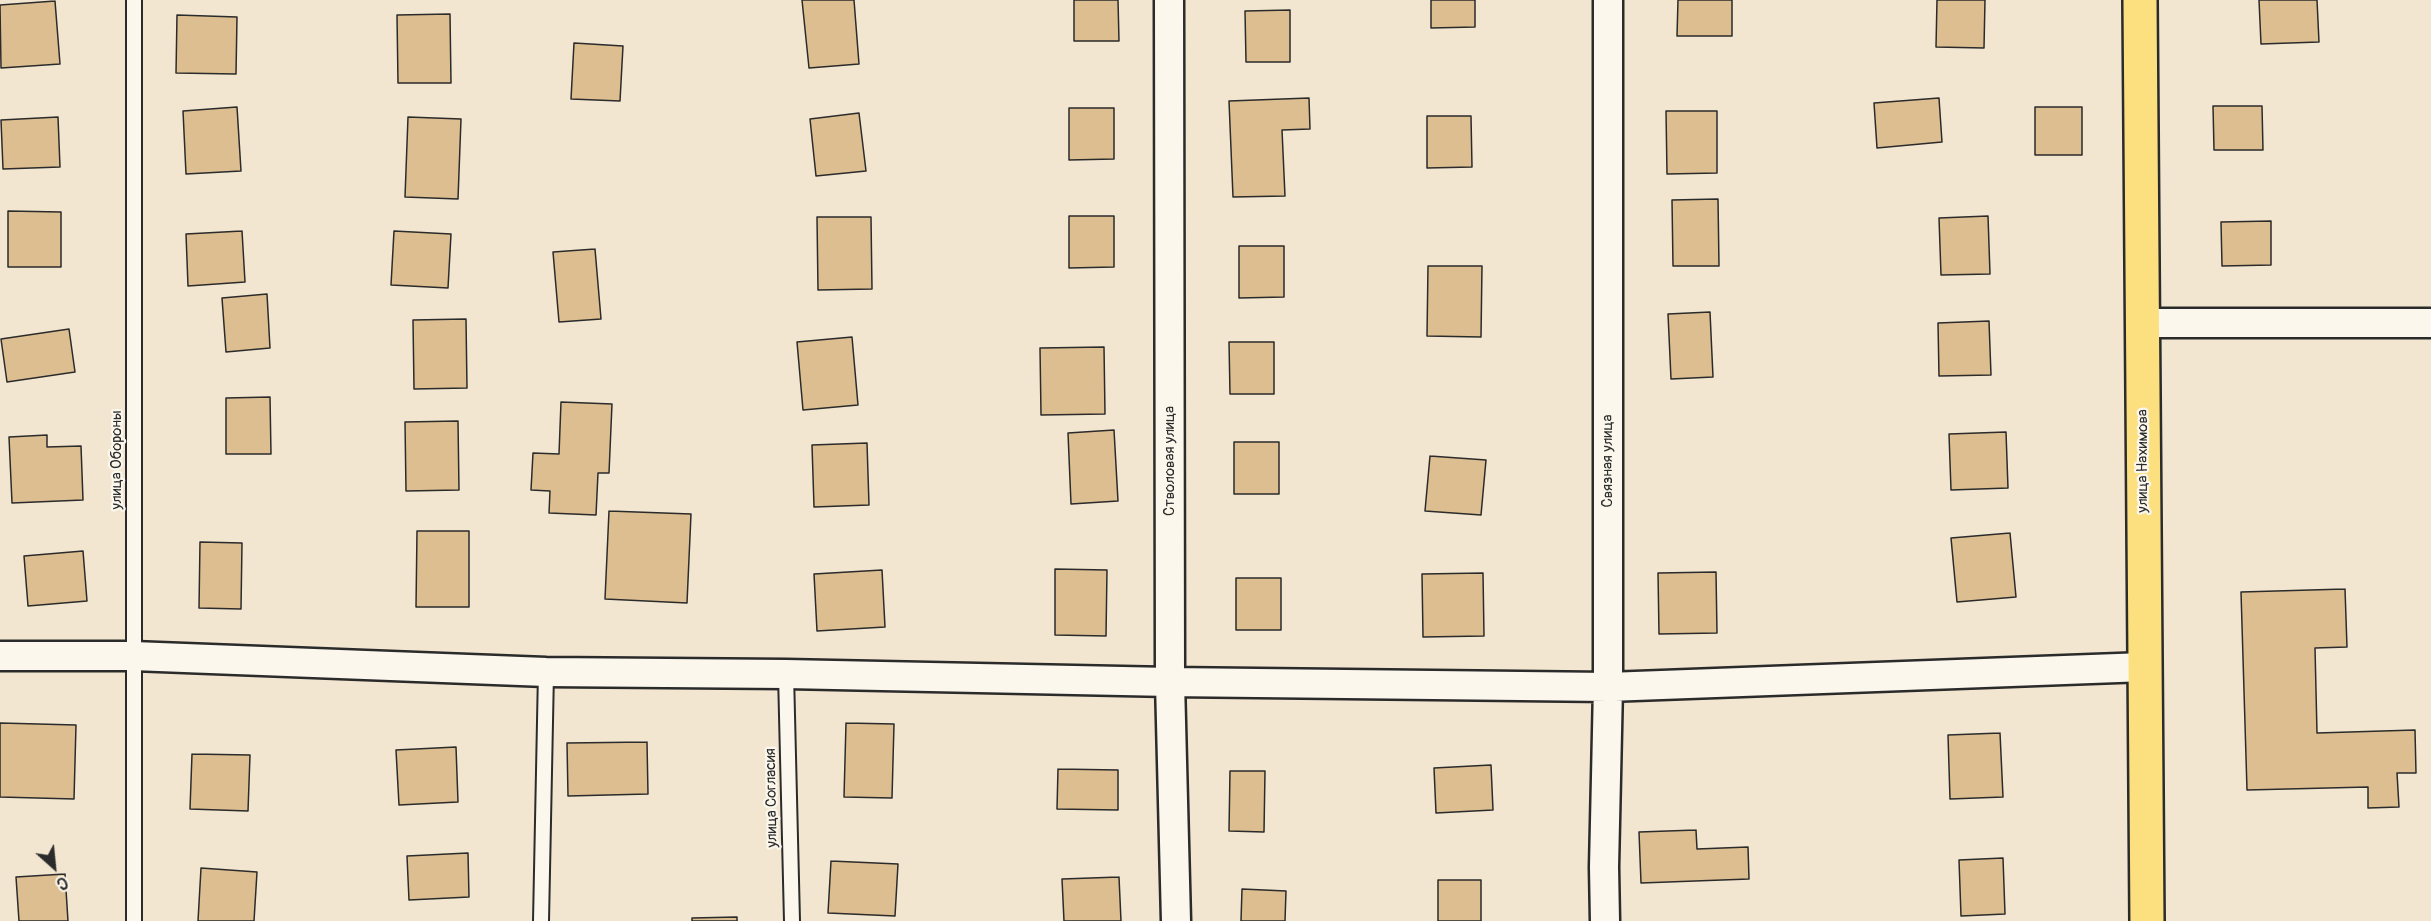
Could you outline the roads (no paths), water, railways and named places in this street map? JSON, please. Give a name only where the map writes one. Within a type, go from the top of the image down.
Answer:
[{"type":"main road","name":"улица Нахимова","points":[[2140,0],[2147,921]]},
{"type":"street","name":"Стволовая улица","points":[[1169,0],[1170,682],[1176,921]]},
{"type":"street","name":"Связная улица","points":[[1605,921],[1608,687],[1608,0]]},
{"type":"street","points":[[2142,323],[2431,323]]},
{"type":"street","points":[[0,656],[134,656],[546,672],[1608,687],[2145,667]]},
{"type":"lane","name":"улица Обороны","points":[[134,0],[134,921]]},
{"type":"lane","points":[[541,921],[546,672]]},
{"type":"lane","name":"улица Согласия","points":[[786,674],[792,921]]}]
